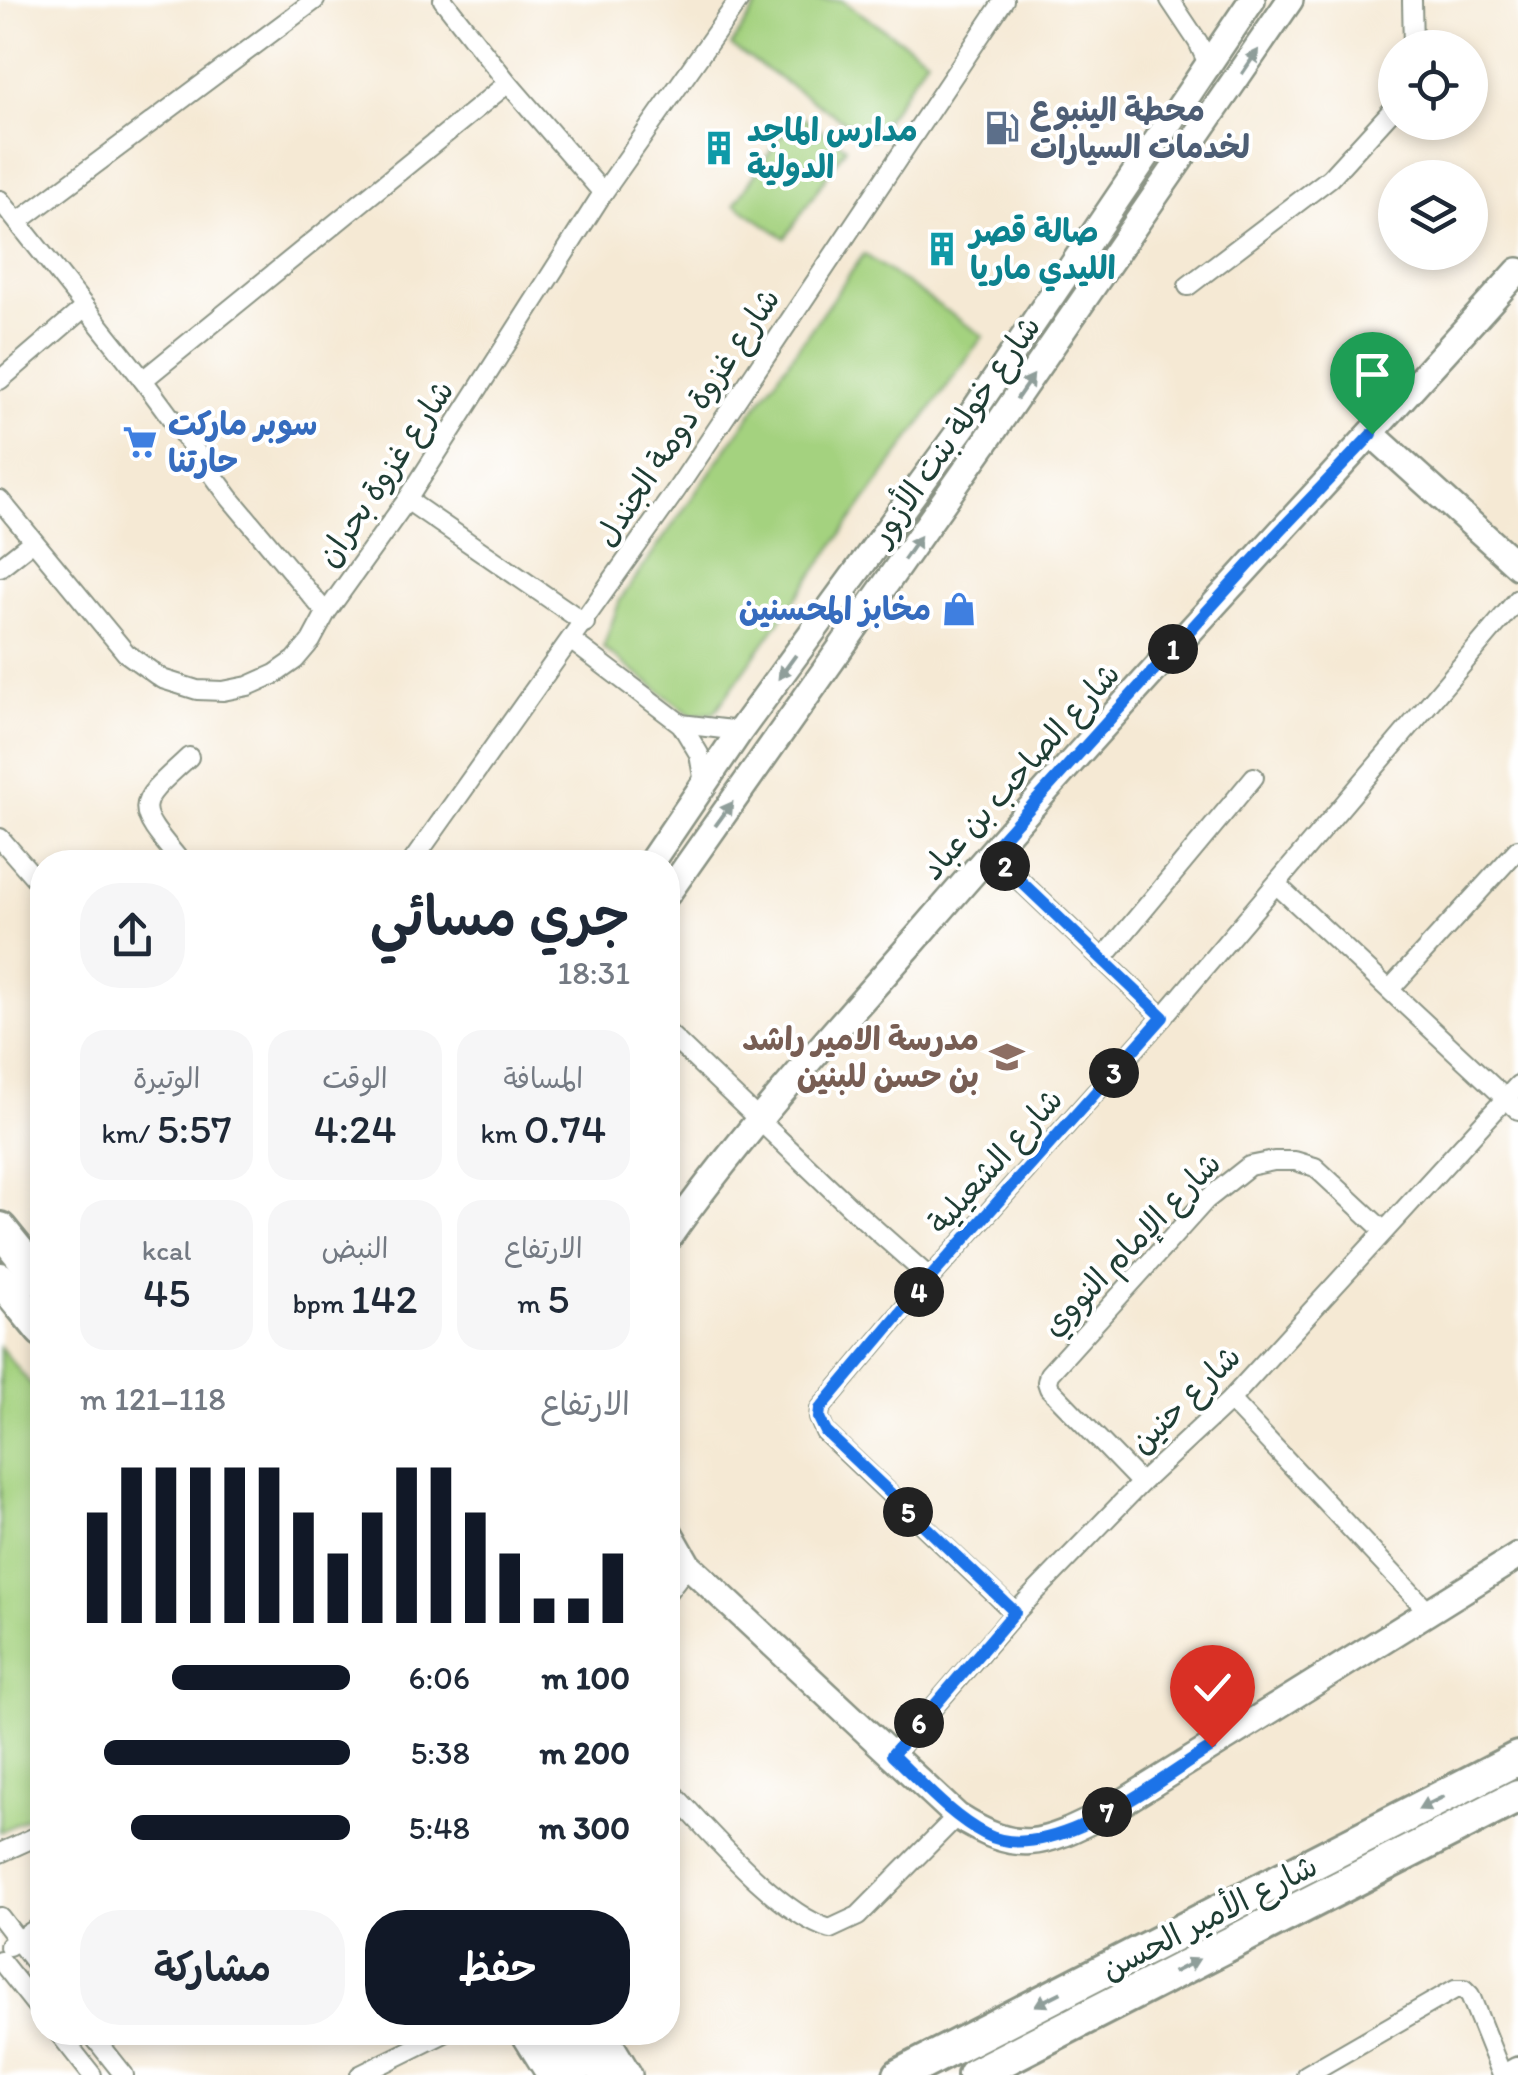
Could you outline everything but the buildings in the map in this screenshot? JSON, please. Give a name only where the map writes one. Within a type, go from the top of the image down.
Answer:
[{"type":"highway","points":[[0,1228],[30,1265]]},
{"type":"highway","points":[[0,1278],[30,1315]]},
{"type":"highway","name":"شارع الأمير الحسن","points":[[900,2075],[1518,1758]]},
{"type":"highway","name":"شارع الأمير الحسن","points":[[974,2075],[1518,1796]]},
{"type":"highway","points":[[554,2045],[573,2075]]},
{"type":"highway","points":[[588,2045],[606,2075]]},
{"type":"street","points":[[18,222],[315,0]]},
{"type":"street","points":[[443,0],[508,83],[603,192]]},
{"type":"street","name":"شارع غزوة بحران","points":[[0,500],[126,653],[162,680],[223,691],[276,674],[311,641],[326,613],[407,500],[603,192],[739,0]]},
{"type":"street","name":"شارع غزوة دومة الجندل","points":[[421,850],[585,623],[1004,0]]},
{"type":"street","points":[[1170,0],[1210,66]]},
{"type":"street","name":"شارع خولة بنت الأزور","points":[[658,850],[740,731],[948,448],[1252,0]]},
{"type":"street","name":"شارع خولة بنت الأزور","points":[[680,876],[969,467],[1290,0]]},
{"type":"street","points":[[1412,0],[1413,30]]},
{"type":"street","points":[[143,380],[508,83]]},
{"type":"street","points":[[1188,286],[1330,178],[1378,126]]},
{"type":"street","points":[[0,200],[143,380],[230,498],[326,613]]},
{"type":"street","name":"شارع الصاحب بن عباد","points":[[680,1221],[711,1177],[990,852],[1518,272]]},
{"type":"street","points":[[0,380],[86,308]]},
{"type":"street","points":[[1372,434],[1518,566]]},
{"type":"street","points":[[948,448],[969,467]]},
{"type":"street","points":[[407,500],[585,623]]},
{"type":"street","points":[[0,567],[33,541]]},
{"type":"street","name":"شارع الشعيلية","points":[[1015,1612],[826,1432],[819,1418],[827,1398],[1278,884],[1518,598]]},
{"type":"street","points":[[572,641],[682,724],[699,754],[704,783]]},
{"type":"street","points":[[682,724],[740,731]]},
{"type":"street","points":[[171,850],[152,828],[144,804],[150,792],[189,757]]},
{"type":"street","points":[[1102,960],[1254,777]]},
{"type":"street","points":[[0,838],[30,872]]},
{"type":"street","points":[[1390,988],[1518,849]]},
{"type":"street","points":[[990,852],[1163,1017]]},
{"type":"street","points":[[1278,884],[1514,1098]]},
{"type":"street","points":[[680,1045],[930,1278]]},
{"type":"street","name":"شارع حنين","points":[[892,1755],[1015,1612],[1230,1400],[1383,1230],[1514,1098]]},
{"type":"street","name":"شارع الإمام النووي","points":[[1142,1483],[1047,1382],[1050,1374],[1206,1200],[1249,1166],[1274,1160],[1295,1161],[1315,1167],[1383,1230]]},
{"type":"street","points":[[1230,1400],[1428,1612]]},
{"type":"street","points":[[680,1551],[688,1565],[957,1816],[988,1836],[1016,1843],[1070,1831],[1104,1814],[1518,1556]]},
{"type":"street","points":[[680,1575],[688,1565]]},
{"type":"street","points":[[680,1800],[758,1880],[813,1924],[830,1930],[858,1916],[957,1816]]},
{"type":"street","points":[[0,1853],[30,1839]]},
{"type":"street","points":[[0,1917],[30,1956]]},
{"type":"street","points":[[30,1932],[0,1956],[30,1997]]},
{"type":"street","points":[[1306,2075],[1455,1989],[1464,1989],[1470,1995],[1506,2075],[1518,2070]]},
{"type":"street","points":[[66,2045],[82,2072]]},
{"type":"street","points":[[100,2045],[124,2075]]},
{"type":"street","points":[[360,2075],[421,2045]]},
{"type":"street","points":[[531,2045],[550,2075]]},
{"type":"street","points":[[610,2045],[629,2075]]},
{"type":"green space","points":[[761,0],[841,0],[927,58],[872,140],[731,46]]},
{"type":"green space","points":[[796,113],[846,147],[785,238],[735,204]]},
{"type":"green space","points":[[864,254],[983,336],[714,713],[691,715],[603,648],[620,600]]},
{"type":"green space","points":[[0,1347],[30,1383],[30,1816],[0,1832]]},
{"type":"place","name":"محطة الينبوع لخدمات السيارات","points":[[1002,128]]},
{"type":"place","name":"مدارس الماجد الدولية","points":[[719,148]]},
{"type":"place","name":"صالة قصر الليدي ماريا","points":[[942,249]]},
{"type":"place","name":"سوبر ماركت حارتنا","points":[[140,442]]},
{"type":"place","name":"مخابز المحسنين","points":[[959,609]]},
{"type":"place","name":"مدرسة الامير راشد بن حسن للبنين","points":[[1007,1057]]},
{"type":"route","points":[[1212,1747],[1104,1814],[1044,1839],[1016,1843],[988,1836],[957,1816],[892,1755],[1015,1612],[848,1455],[826,1432],[819,1418],[820,1409],[930,1278],[1163,1017],[990,852],[1372,434]]}]
